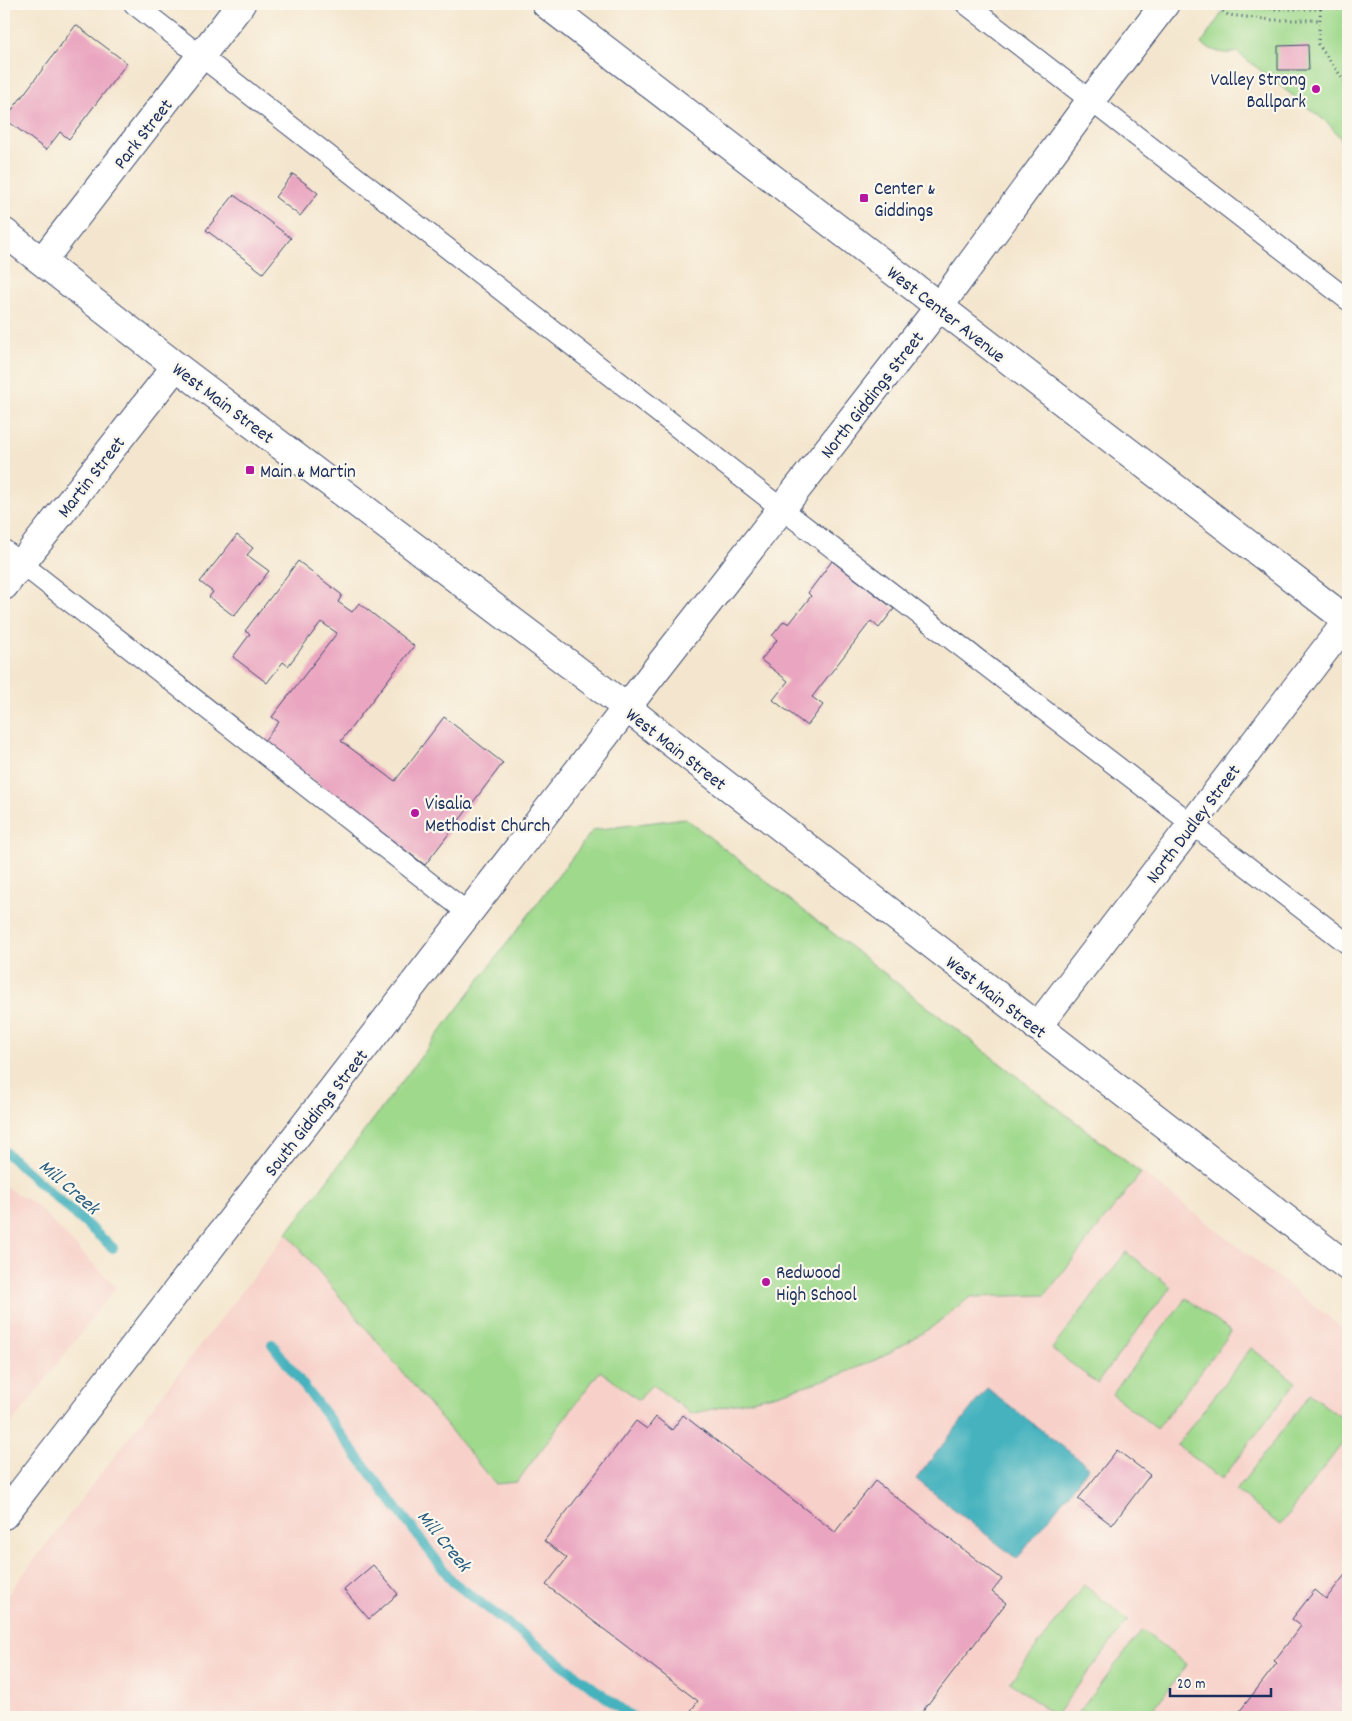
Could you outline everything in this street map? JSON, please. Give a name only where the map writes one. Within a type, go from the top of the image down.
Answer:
[{"type":"street","name":"Park Street","points":[[42,262],[242,4]]},
{"type":"street","name":"West Center Avenue","points":[[546,4],[1348,621]]},
{"type":"street","name":"North Giddings Street","points":[[627,708],[939,307],[1091,100],[1165,4]]},
{"type":"street","name":"West Main Street","points":[[4,232],[176,366],[627,708],[1348,1267]]},
{"type":"street","name":"Martin Street","points":[[4,586],[12,557],[176,366]]},
{"type":"street","name":"North Dudley Street","points":[[1037,1027],[1348,621]]},
{"type":"street","name":"South Giddings Street","points":[[4,1515],[627,708]]},
{"type":"lane","points":[[134,4],[782,508],[1348,944]]},
{"type":"lane","points":[[966,4],[1348,300]]},
{"type":"lane","points":[[12,557],[468,913]]},
{"type":"path","points":[[1230,4],[1268,8],[1321,9]]},
{"type":"path","points":[[1321,4],[1318,44],[1348,86]]},
{"type":"path","points":[[1219,8],[1228,15],[1281,20],[1320,20]]},
{"type":"shaded area","name":"Redwood High School","points":[[685,818],[1348,1332],[1348,1717],[4,1717],[4,1599],[287,1233],[593,830]]},
{"type":"shaded area","points":[[4,1186],[36,1205],[116,1287],[4,1434]]},
{"type":"green space","name":"Valley Strong Ballpark","points":[[1228,4],[1348,4],[1348,148],[1329,124],[1237,52],[1223,53],[1201,44]]},
{"type":"green space","points":[[685,818],[1141,1173],[1045,1295],[970,1297],[932,1327],[882,1357],[837,1376],[777,1394],[691,1414],[652,1384],[639,1400],[600,1371],[517,1482],[495,1484],[287,1233],[593,830]]},
{"type":"green space","points":[[1126,1252],[1171,1287],[1097,1383],[1052,1349]]},
{"type":"green space","points":[[1186,1298],[1231,1332],[1157,1429],[1112,1394]]},
{"type":"green space","points":[[1251,1348],[1296,1382],[1222,1479],[1177,1445]]},
{"type":"green space","points":[[1310,1394],[1348,1423],[1348,1436],[1280,1525],[1236,1491]]},
{"type":"green space","points":[[1084,1585],[1128,1620],[1055,1716],[1010,1682]]},
{"type":"green space","points":[[1142,1630],[1187,1665],[1147,1717],[1075,1717]]},
{"type":"water","points":[[987,1388],[1089,1467],[1017,1559],[916,1479]]},
{"type":"building","points":[[76,25],[127,63],[69,139],[60,132],[46,150],[5,119]]},
{"type":"building","points":[[1308,45],[1309,70],[1278,70],[1278,46]]},
{"type":"building","points":[[293,174],[318,193],[300,216],[275,197]]},
{"type":"building","points":[[234,195],[291,238],[263,273],[206,230]]},
{"type":"building","points":[[237,535],[253,548],[247,555],[269,571],[234,616],[209,597],[213,592],[200,582]]},
{"type":"building","points":[[298,561],[342,595],[338,602],[352,612],[359,603],[414,646],[341,741],[395,781],[444,717],[503,763],[425,865],[263,742],[279,722],[272,717],[337,633],[321,622],[288,666],[283,662],[267,683],[233,657],[250,634],[245,631]]},
{"type":"building","points":[[832,561],[894,609],[879,628],[871,621],[812,697],[823,705],[807,726],[773,700],[788,681],[761,660],[777,640],[772,636],[784,621],[789,624],[811,596],[808,593]]},
{"type":"building","points":[[683,1415],[835,1532],[875,1481],[1002,1579],[992,1592],[1006,1603],[918,1717],[686,1717],[698,1701],[546,1585],[567,1558],[544,1541],[636,1421],[647,1429],[656,1417],[672,1430]]},
{"type":"building","points":[[1117,1450],[1150,1475],[1112,1525],[1078,1499]]},
{"type":"building","points":[[373,1565],[398,1594],[369,1619],[344,1590]]},
{"type":"building","points":[[1348,1571],[1348,1717],[1236,1716],[1277,1663],[1274,1661],[1301,1626],[1292,1619],[1315,1590],[1326,1599]]},
{"type":"waterway","name":"Mill Creek","points":[[4,1151],[113,1248]]},
{"type":"waterway","name":"Mill Creek","points":[[272,1344],[453,1582],[632,1717]]},
{"type":"place","name":"Valley Strong Ballpark","points":[[1316,89]]},
{"type":"place","name":"Center & Giddings","points":[[864,198]]},
{"type":"place","name":"Main & Martin","points":[[250,470]]},
{"type":"place","name":"Visalia Methodist Church","points":[[415,813]]},
{"type":"place","name":"Redwood High School","points":[[766,1282]]}]
